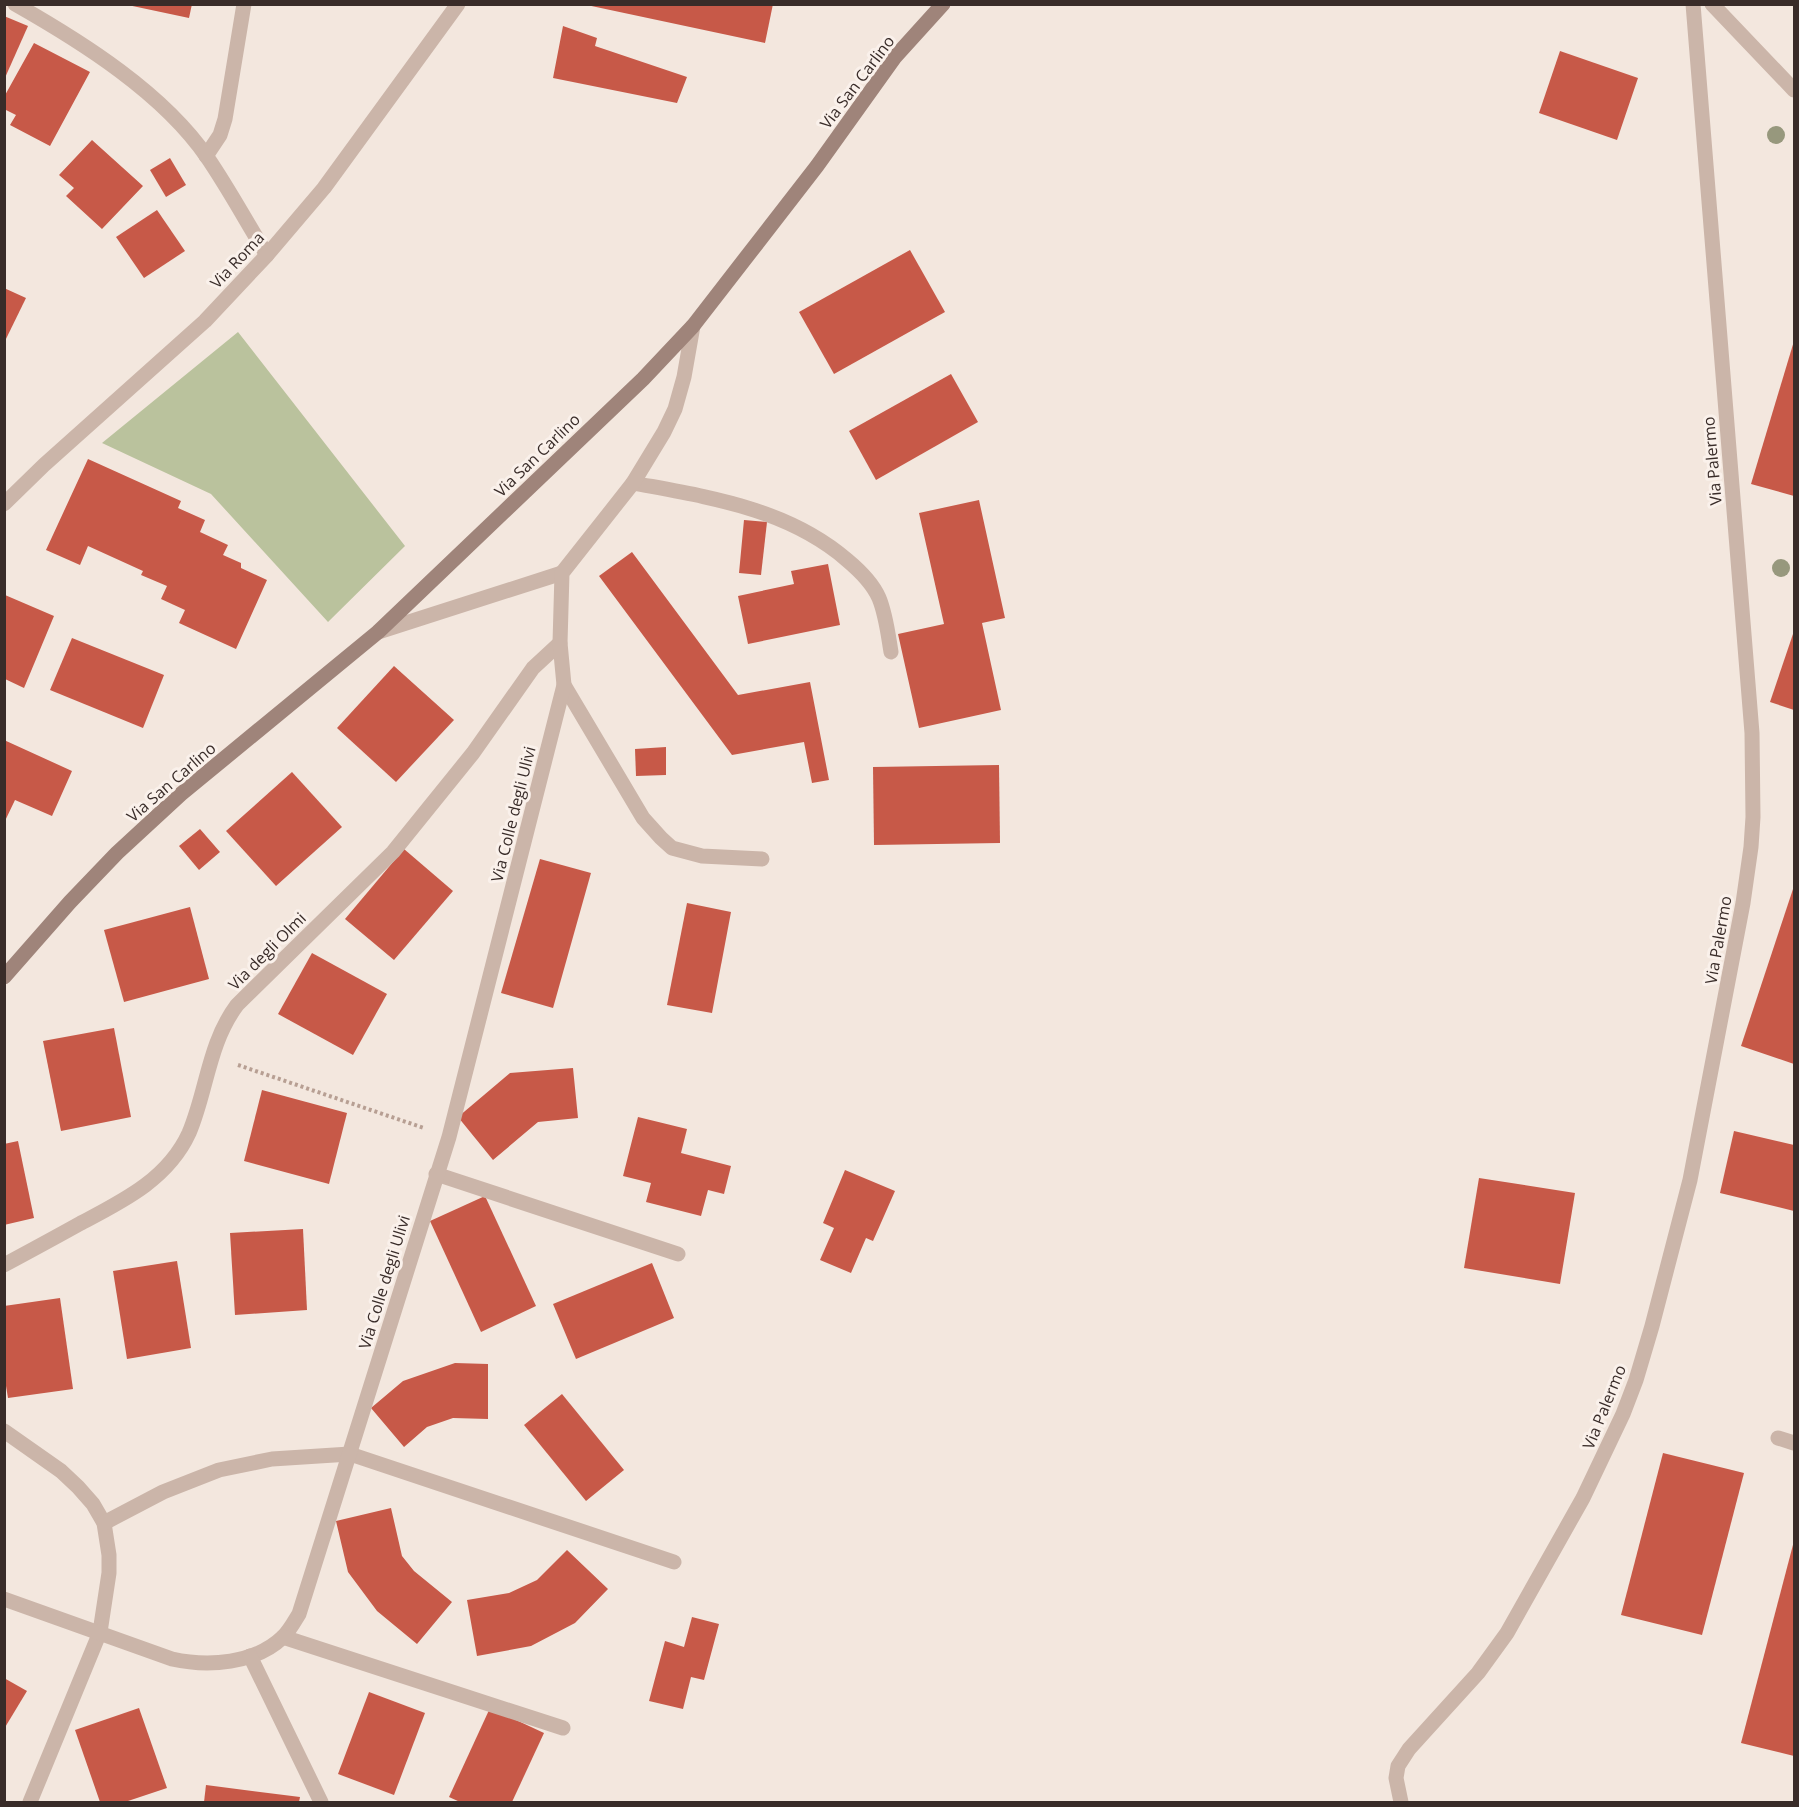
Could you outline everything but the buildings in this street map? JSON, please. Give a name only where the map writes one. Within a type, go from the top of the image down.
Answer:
[{"type":"street","points":[[15,4],[71,37],[125,76],[173,119],[206,156],[267,255]]},
{"type":"street","points":[[206,156],[220,135],[225,119],[244,4]]},
{"type":"street","name":"Via Roma","points":[[4,504],[44,465],[205,321],[267,255],[324,188],[458,4]]},
{"type":"street","name":"Via San Carlino","points":[[4,977],[117,853],[181,794],[378,632],[643,379],[693,326],[817,166],[895,57],[943,4]]},
{"type":"street","name":"Via Palermo","points":[[1401,1803],[1396,1778],[1398,1766],[1409,1749],[1478,1673],[1507,1633],[1583,1498],[1623,1414],[1646,1347],[1690,1180],[1747,878],[1753,817],[1752,734],[1693,4]]},
{"type":"street","points":[[1712,4],[1794,90]]},
{"type":"street","name":"Via San Carlino","points":[[378,632],[562,573],[633,483],[656,446],[675,409],[684,377],[693,326]]},
{"type":"street","points":[[633,483],[734,504],[773,516],[823,542],[869,581],[885,615],[891,652]]},
{"type":"street","points":[[560,643],[562,573]]},
{"type":"street","name":"Via Colle degli Ulivi","points":[[4,1599],[182,1661],[227,1662],[250,1656],[283,1637],[292,1627],[304,1604],[449,1137],[564,685],[560,643]]},
{"type":"street","name":"Via degli Olmi","points":[[4,1265],[126,1199],[145,1186],[169,1164],[189,1133],[211,1056],[228,1018],[237,1005],[393,852],[474,753],[533,668],[560,643]]},
{"type":"street","points":[[564,685],[643,818],[660,838],[672,848],[702,856],[762,859]]},
{"type":"street","points":[[436,1174],[678,1254]]},
{"type":"street","points":[[4,1431],[61,1471],[93,1504],[104,1523],[108,1539],[109,1573],[100,1632],[30,1803]]},
{"type":"street","points":[[1778,1438],[1794,1443]]},
{"type":"street","points":[[104,1523],[180,1484],[219,1470],[272,1459],[350,1454],[674,1562]]},
{"type":"street","points":[[283,1637],[564,1728]]},
{"type":"street","points":[[250,1656],[321,1803]]},
{"type":"path","points":[[211,1056],[449,1137]]},
{"type":"green space","points":[[238,332],[405,546],[328,622],[211,494],[102,443]]}]
